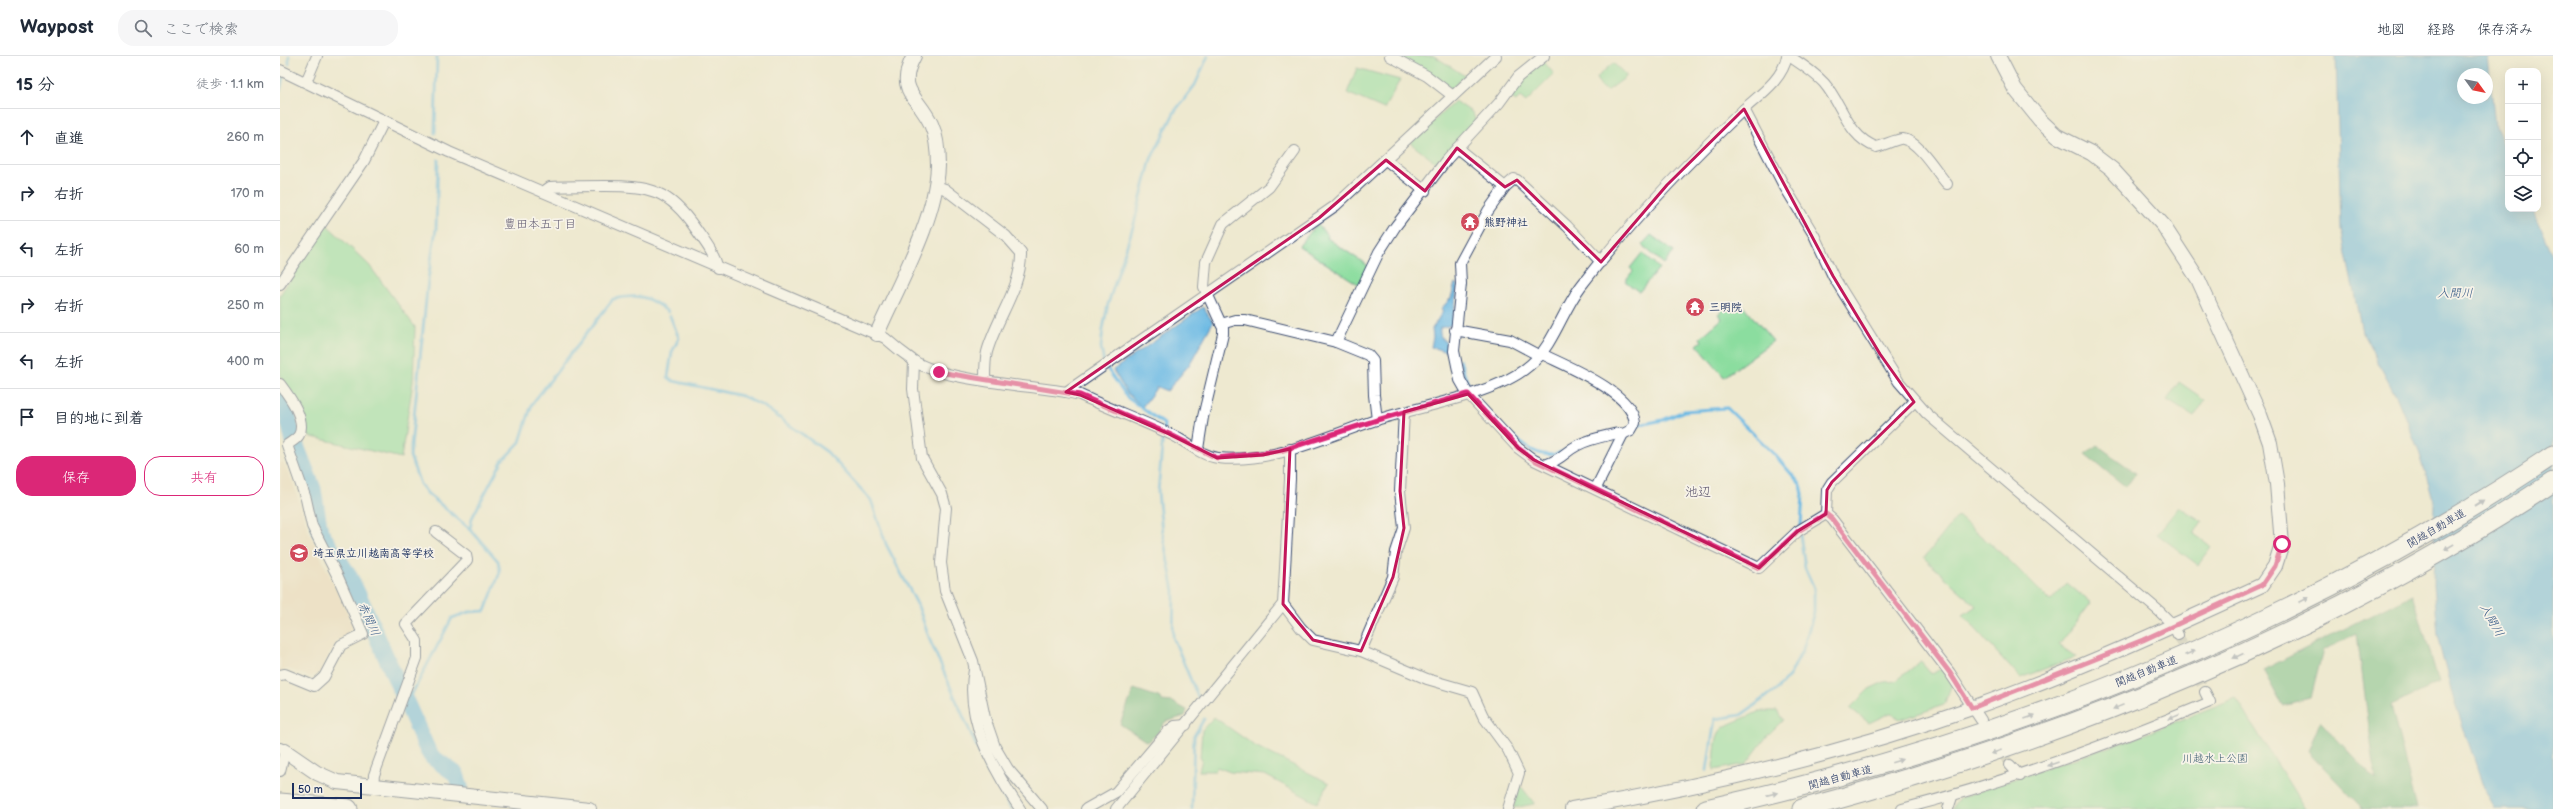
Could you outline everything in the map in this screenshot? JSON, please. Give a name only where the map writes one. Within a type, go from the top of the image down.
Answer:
[{"type":"highway","name":"関越自動車道","points":[[1706,809],[1870,769],[1963,741],[2073,701],[2270,618],[2448,522],[2553,455]]},
{"type":"highway","name":"関越自動車道","points":[[1802,809],[1970,761],[2073,725],[2178,683],[2273,639],[2393,580],[2451,546],[2553,482]]},
{"type":"highway","points":[[280,803],[348,809]]},
{"type":"street","points":[[306,82],[317,56]]},
{"type":"street","points":[[876,334],[927,218],[936,186],[938,166],[936,141],[930,123],[910,95],[906,83],[908,69],[914,56]]},
{"type":"street","points":[[1390,56],[1420,71],[1453,96]]},
{"type":"street","points":[[1066,392],[1207,296],[1335,206],[1496,56]]},
{"type":"street","points":[[1336,342],[1386,240],[1457,148],[1499,103],[1518,77],[1544,56]]},
{"type":"street","points":[[280,70],[449,152],[885,338],[914,361],[939,372],[1080,395],[1169,434],[1208,455],[1223,458],[1263,455],[1290,449],[1377,420],[1468,394],[1512,377],[1541,355],[1572,299],[1601,262],[1667,185],[1744,109],[1775,81],[1786,64],[1788,56],[1824,83],[1848,123],[1860,139],[1876,147],[1902,138],[1907,140],[1927,158],[1947,184]]},
{"type":"street","points":[[1572,809],[1734,778],[1876,739],[1972,708],[2176,631],[2262,585],[2275,566],[2282,544],[2282,535],[2277,484],[2267,436],[2260,416],[2201,285],[2178,245],[2140,199],[2104,161],[2057,136],[2040,120],[2015,89],[1998,56]]},
{"type":"street","points":[[1744,109],[1782,183],[1814,235],[1833,276],[1880,354],[1914,402],[2176,631]]},
{"type":"street","points":[[280,284],[364,161],[384,121]]},
{"type":"street","points":[[1457,148],[1505,187]]},
{"type":"street","points":[[1198,449],[1203,417],[1222,339],[1221,324],[1207,296],[1203,271],[1223,224],[1269,187],[1295,151]]},
{"type":"street","points":[[1386,160],[1425,191]]},
{"type":"street","points":[[1601,262],[1517,180],[1514,180],[1505,187],[1488,211],[1460,263],[1461,284],[1455,330],[1455,366],[1460,380],[1468,394],[1518,448],[1534,460],[1596,488],[1759,568],[1800,529],[1826,514]]},
{"type":"street","points":[[543,192],[550,187],[632,186],[648,188],[660,193],[686,214],[716,259],[718,268]]},
{"type":"street","points":[[936,186],[945,189],[1006,236],[1021,253],[1021,261],[1010,297],[987,353],[984,379]]},
{"type":"street","points":[[1221,324],[1235,320],[1245,320],[1336,342],[1368,355],[1373,361],[1374,395],[1377,420]]},
{"type":"street","points":[[1455,330],[1510,340],[1604,386],[1628,406],[1635,423],[1631,430],[1623,434],[1608,435],[1586,442],[1571,450],[1561,459],[1545,465]]},
{"type":"street","points":[[914,361],[913,389],[922,458],[942,494],[946,508],[941,563],[945,591],[973,662],[974,670],[972,682],[974,708],[980,731],[992,763],[1020,809]]},
{"type":"street","points":[[280,384],[290,399],[301,429],[298,437],[287,445],[306,499],[312,526],[338,577],[363,634],[342,645],[324,677],[314,686],[285,674],[280,675]]},
{"type":"street","points":[[1826,514],[1827,490],[1832,482],[1914,402]]},
{"type":"street","points":[[1361,651],[1393,577],[1396,552],[1404,528],[1400,491],[1404,412]]},
{"type":"street","points":[[1596,488],[1623,434]]},
{"type":"street","points":[[1116,809],[1186,725],[1283,604],[1290,479],[1290,449]]},
{"type":"street","points":[[1826,514],[1832,519],[1950,673],[1981,720]]},
{"type":"street","points":[[373,785],[374,775],[415,666],[417,653],[415,637],[406,624],[467,560],[466,554],[436,532]]},
{"type":"street","points":[[1283,604],[1301,628],[1313,640],[1361,651],[1427,679],[1464,688],[1474,694],[1483,716],[1508,750],[1519,773],[1508,809]]},
{"type":"street","points":[[974,670],[978,679],[985,718],[995,747],[1008,769],[1042,809]]},
{"type":"street","points":[[1902,809],[1952,797],[2020,776],[2115,741],[2210,702],[2205,692]]},
{"type":"street","points":[[1086,809],[1116,792],[1168,731],[1175,726],[1186,725]]},
{"type":"street","points":[[280,771],[282,749],[328,779],[337,782],[556,807],[589,809]]},
{"type":"street","points":[[2010,765],[2020,776]]},
{"type":"street","points":[[1948,809],[1952,797]]},
{"type":"highlighted area","points":[[1744,109],[1833,276],[1880,354],[1914,402],[1832,482],[1827,490],[1826,514],[1798,531],[1759,568],[1534,460],[1518,448],[1468,394],[1404,412],[1400,491],[1404,528],[1393,577],[1361,651],[1313,640],[1283,604],[1290,449],[1263,455],[1217,458],[1169,434],[1080,395],[1066,392],[1319,218],[1386,160],[1425,191],[1457,148],[1505,187],[1517,180],[1601,262],[1667,185]]},
{"type":"shaded area","name":"埼玉県立川越南高等学校","points":[[280,455],[293,483],[308,530],[353,625],[348,634],[337,640],[318,674],[310,677],[288,669],[280,671]]},
{"type":"green space","points":[[1399,56],[1434,56],[1465,76],[1451,89]]},
{"type":"green space","points":[[1543,61],[1554,74],[1526,102],[1520,97],[1516,101],[1507,95],[1519,79]]},
{"type":"green space","points":[[1613,63],[1626,75],[1626,77],[1607,91],[1601,87],[1596,78]]},
{"type":"green space","points":[[1357,68],[1400,80],[1384,109],[1347,93]]},
{"type":"green space","points":[[1455,101],[1473,113],[1476,122],[1439,165],[1410,143]]},
{"type":"green space","points":[[326,224],[369,265],[415,327],[413,382],[401,458],[308,436],[298,401],[280,376],[280,295]]},
{"type":"green space","points":[[1317,224],[1328,236],[1327,238],[1370,267],[1361,286],[1299,246]]},
{"type":"green space","points":[[1651,235],[1674,252],[1664,264],[1642,245]]},
{"type":"green space","points":[[1642,253],[1659,268],[1639,292],[1625,281],[1633,271],[1630,268]]},
{"type":"green space","points":[[1732,302],[1741,303],[1773,341],[1724,377],[1697,345],[1702,341],[1700,338],[1722,319],[1718,314]]},
{"type":"green space","points":[[2179,382],[2205,400],[2194,417],[2167,400]]},
{"type":"green space","points":[[2097,445],[2136,473],[2126,487],[2085,454]]},
{"type":"green space","points":[[2179,507],[2202,521],[2194,534],[2212,547],[2198,565],[2157,534]]},
{"type":"green space","points":[[1958,516],[2011,562],[2050,601],[2067,583],[2091,603],[2059,645],[2076,657],[2020,678],[1963,615],[1976,606],[1924,558]]},
{"type":"green space","points":[[2413,594],[2439,683],[2391,705],[2417,809],[2363,809],[2308,751],[2320,721],[2376,781],[2357,634],[2323,650],[2311,698],[2282,705],[2263,670]]},
{"type":"green space","points":[[1921,661],[1932,674],[1942,668],[1952,684],[1944,705],[1899,720],[1893,713],[1890,713],[1869,723],[1850,708],[1869,689],[1884,682],[1896,681]]},
{"type":"green space","points":[[1134,689],[1161,698],[1162,701],[1172,702],[1187,710],[1185,716],[1165,722],[1157,734],[1147,742],[1120,724]]},
{"type":"green space","name":"川越水上公園","points":[[2236,698],[2305,809],[1952,809],[1959,798],[2132,739]]},
{"type":"green space","points":[[1760,711],[1777,711],[1783,720],[1768,735],[1746,764],[1714,770],[1718,734],[1728,725]]},
{"type":"green space","points":[[1214,717],[1255,746],[1329,783],[1317,803],[1265,775],[1230,772],[1217,767],[1215,771],[1199,771],[1202,759],[1200,759],[1202,730]]},
{"type":"green space","points":[[1520,785],[1534,804],[1513,808]]},
{"type":"water","name":"入間川","points":[[2336,56],[2488,56],[2489,68],[2457,68],[2457,104],[2493,104],[2495,126],[2505,148],[2505,212],[2533,212],[2553,257],[2553,809],[2495,809],[2485,791],[2453,697],[2437,635],[2433,584],[2435,505],[2419,451],[2397,398],[2362,332],[2341,229]]},
{"type":"water","points":[[1455,283],[1458,285],[1452,325],[1440,328],[1442,338],[1450,345],[1450,353],[1431,347],[1433,337],[1432,329],[1443,311],[1441,309],[1451,298]]},
{"type":"water","points":[[1203,307],[1213,322],[1189,365],[1167,391],[1157,387],[1142,407],[1127,393],[1113,370]]},
{"type":"waterway","points":[[289,56],[289,64]]},
{"type":"waterway","points":[[435,133],[437,56]]},
{"type":"waterway","points":[[1199,700],[1173,637],[1174,591],[1162,532],[1158,492],[1164,424],[1128,398],[1104,364],[1101,347],[1108,304],[1134,224],[1151,159],[1175,111],[1195,85],[1208,56]]},
{"type":"waterway","points":[[280,91],[283,77]]},
{"type":"waterway","points":[[407,703],[452,618],[469,612],[485,611],[500,572],[498,561],[470,529],[428,494],[420,484],[410,456],[428,280],[436,229],[438,160]]},
{"type":"waterway","points":[[470,529],[472,518],[502,461],[520,442],[532,404],[613,299],[636,296],[642,297],[661,306],[668,312]]},
{"type":"waterway","points":[[670,316],[679,338],[672,352],[668,377],[673,381],[742,396],[763,406],[827,452],[871,500],[886,544],[918,606],[931,643],[987,770],[1011,809]]},
{"type":"waterway","points":[[1460,361],[1469,388]]},
{"type":"waterway","name":"赤間川","points":[[280,399],[287,412],[293,439]]},
{"type":"waterway","points":[[1639,425],[1663,420],[1684,411],[1727,408],[1774,454],[1801,485],[1803,494],[1801,526]]},
{"type":"waterway","points":[[1514,437],[1530,449],[1542,454],[1548,455],[1561,452]]},
{"type":"waterway","name":"赤間川","points":[[294,441],[313,489],[320,532],[348,574],[427,749],[432,757],[456,774],[460,787]]},
{"type":"waterway","points":[[1707,770],[1715,719],[1741,715],[1776,690],[1790,675],[1803,649],[1814,612],[1814,588],[1805,568],[1800,534]]},
{"type":"waterway","points":[[1192,809],[1194,736],[1204,719]]},
{"type":"tunnel","points":[[2178,635],[2205,692]]},
{"type":"tunnel","points":[[1986,728],[2010,765]]},
{"type":"place","name":"熊野神社","points":[[1470,222]]},
{"type":"place","name":"三明院","points":[[1695,307]]},
{"type":"place","name":"埼玉県立川越南高等学校","points":[[299,553]]},
{"type":"district","name":"豊田本五丁目","points":[[540,224]]},
{"type":"district","name":"池辺","points":[[1698,491]]},
{"type":"route","points":[[939,372],[956,376],[1030,386],[1080,395],[1169,434],[1208,455],[1217,458],[1263,455],[1290,449],[1377,420],[1468,394],[1524,454],[1534,460],[1596,488],[1759,568],[1798,531],[1826,514],[1832,519],[1950,673],[1972,708],[2057,676],[2143,640],[2262,585],[2270,576],[2275,566],[2282,544]]}]
